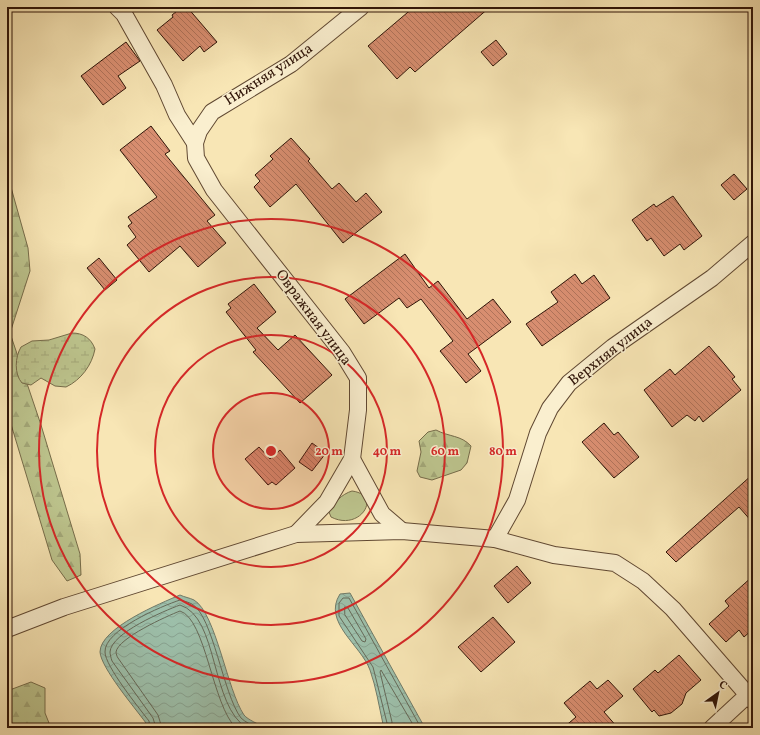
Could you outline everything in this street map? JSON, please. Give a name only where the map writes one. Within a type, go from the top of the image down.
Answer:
[{"type":"street","points":[[117,7],[124,14],[164,85],[177,115],[197,137]]},
{"type":"street","name":"Нижняя улица","points":[[197,137],[212,112],[291,64],[361,7]]},
{"type":"street","name":"Овражная улица","points":[[197,137],[196,158],[214,190],[342,352],[358,378],[358,410],[352,460],[327,502],[296,534]]},
{"type":"street","name":"Верхняя улица","points":[[495,539],[517,500],[531,460],[538,433],[550,408],[568,383],[613,347],[712,278],[753,243]]},
{"type":"street","points":[[352,460],[382,514],[402,531]]},
{"type":"street","points":[[7,629],[78,602],[296,534],[402,531],[495,539],[554,555],[615,563],[643,581],[672,609],[751,695],[712,728]]},
{"type":"green space","points":[[7,173],[28,248],[30,271],[10,333],[41,425],[80,554],[81,575],[67,581],[52,560],[7,411]]},
{"type":"green space","points":[[72,333],[80,334],[89,339],[95,349],[91,361],[81,376],[66,387],[55,386],[41,378],[31,385],[22,383],[19,379],[16,365],[21,347],[32,341],[49,340]]},
{"type":"green space","points":[[436,430],[459,438],[471,446],[467,463],[461,470],[432,480],[420,477],[417,471],[421,452],[419,441],[428,432]]},
{"type":"green space","points":[[352,491],[361,494],[366,499],[367,505],[364,511],[359,516],[351,520],[342,520],[331,517],[329,512],[335,502],[345,494]]},
{"type":"green space","points":[[31,682],[45,688],[45,713],[51,728],[7,728],[7,691]]},
{"type":"water","points":[[350,593],[425,728],[382,728],[383,724],[376,690],[370,670],[339,624],[336,614],[336,604],[340,594]]},
{"type":"water","points":[[180,595],[194,600],[202,608],[209,620],[232,688],[244,715],[265,728],[147,728],[146,723],[112,678],[106,668],[100,652],[103,643],[110,634],[146,610]]},
{"type":"building","points":[[182,7],[187,7],[217,42],[204,52],[200,46],[183,61],[157,30],[173,17],[172,15]]},
{"type":"building","points":[[414,7],[490,7],[415,72],[410,67],[397,79],[368,46]]},
{"type":"building","points":[[496,40],[507,54],[493,66],[481,52]]},
{"type":"building","points":[[126,42],[140,61],[118,76],[126,88],[103,105],[81,76]]},
{"type":"building","points":[[151,126],[170,151],[165,154],[215,215],[207,221],[226,243],[198,267],[180,246],[149,272],[127,245],[136,237],[128,226],[132,223],[128,217],[157,197],[120,150]]},
{"type":"building","points":[[291,138],[310,159],[308,161],[332,189],[339,183],[356,202],[366,193],[382,212],[343,243],[296,184],[270,207],[254,187],[260,181],[255,175],[273,159],[270,156]]},
{"type":"building","points":[[734,174],[747,189],[734,200],[721,185]]},
{"type":"building","points":[[673,196],[702,236],[684,250],[680,244],[664,256],[651,238],[647,241],[632,220],[654,204],[656,207]]},
{"type":"building","points":[[405,254],[429,288],[438,281],[467,319],[493,299],[511,322],[468,354],[481,371],[466,383],[440,351],[453,341],[421,299],[407,308],[399,298],[364,324],[345,299]]},
{"type":"building","points":[[99,258],[117,280],[105,290],[87,268]]},
{"type":"building","points":[[575,274],[582,284],[594,275],[610,298],[542,346],[526,324],[558,302],[551,292]]},
{"type":"building","points":[[254,284],[276,312],[257,328],[278,350],[295,335],[332,375],[300,403],[253,352],[256,350],[226,312],[231,308],[228,304]]},
{"type":"building","points":[[709,346],[735,377],[732,379],[741,390],[703,422],[699,416],[695,421],[687,415],[672,427],[644,390],[670,369],[675,375]]},
{"type":"building","points":[[604,423],[614,435],[618,432],[639,457],[614,478],[582,442]]},
{"type":"building","points":[[312,443],[326,453],[312,471],[299,462]]},
{"type":"building","points":[[259,447],[270,459],[280,450],[295,468],[276,485],[272,482],[268,485],[245,459]]},
{"type":"building","points":[[753,474],[753,523],[739,507],[676,562],[666,552]]},
{"type":"building","points":[[517,566],[531,583],[508,603],[494,586]]},
{"type":"building","points":[[753,576],[753,629],[744,637],[739,630],[726,642],[709,624],[729,606],[725,601]]},
{"type":"building","points":[[493,617],[515,642],[481,672],[458,647]]},
{"type":"building","points":[[679,655],[701,680],[686,693],[682,704],[671,713],[659,716],[654,710],[652,712],[633,689],[655,670],[658,673]]},
{"type":"building","points":[[608,680],[623,696],[604,712],[618,728],[563,728],[576,717],[564,703],[590,681],[597,689]]}]
